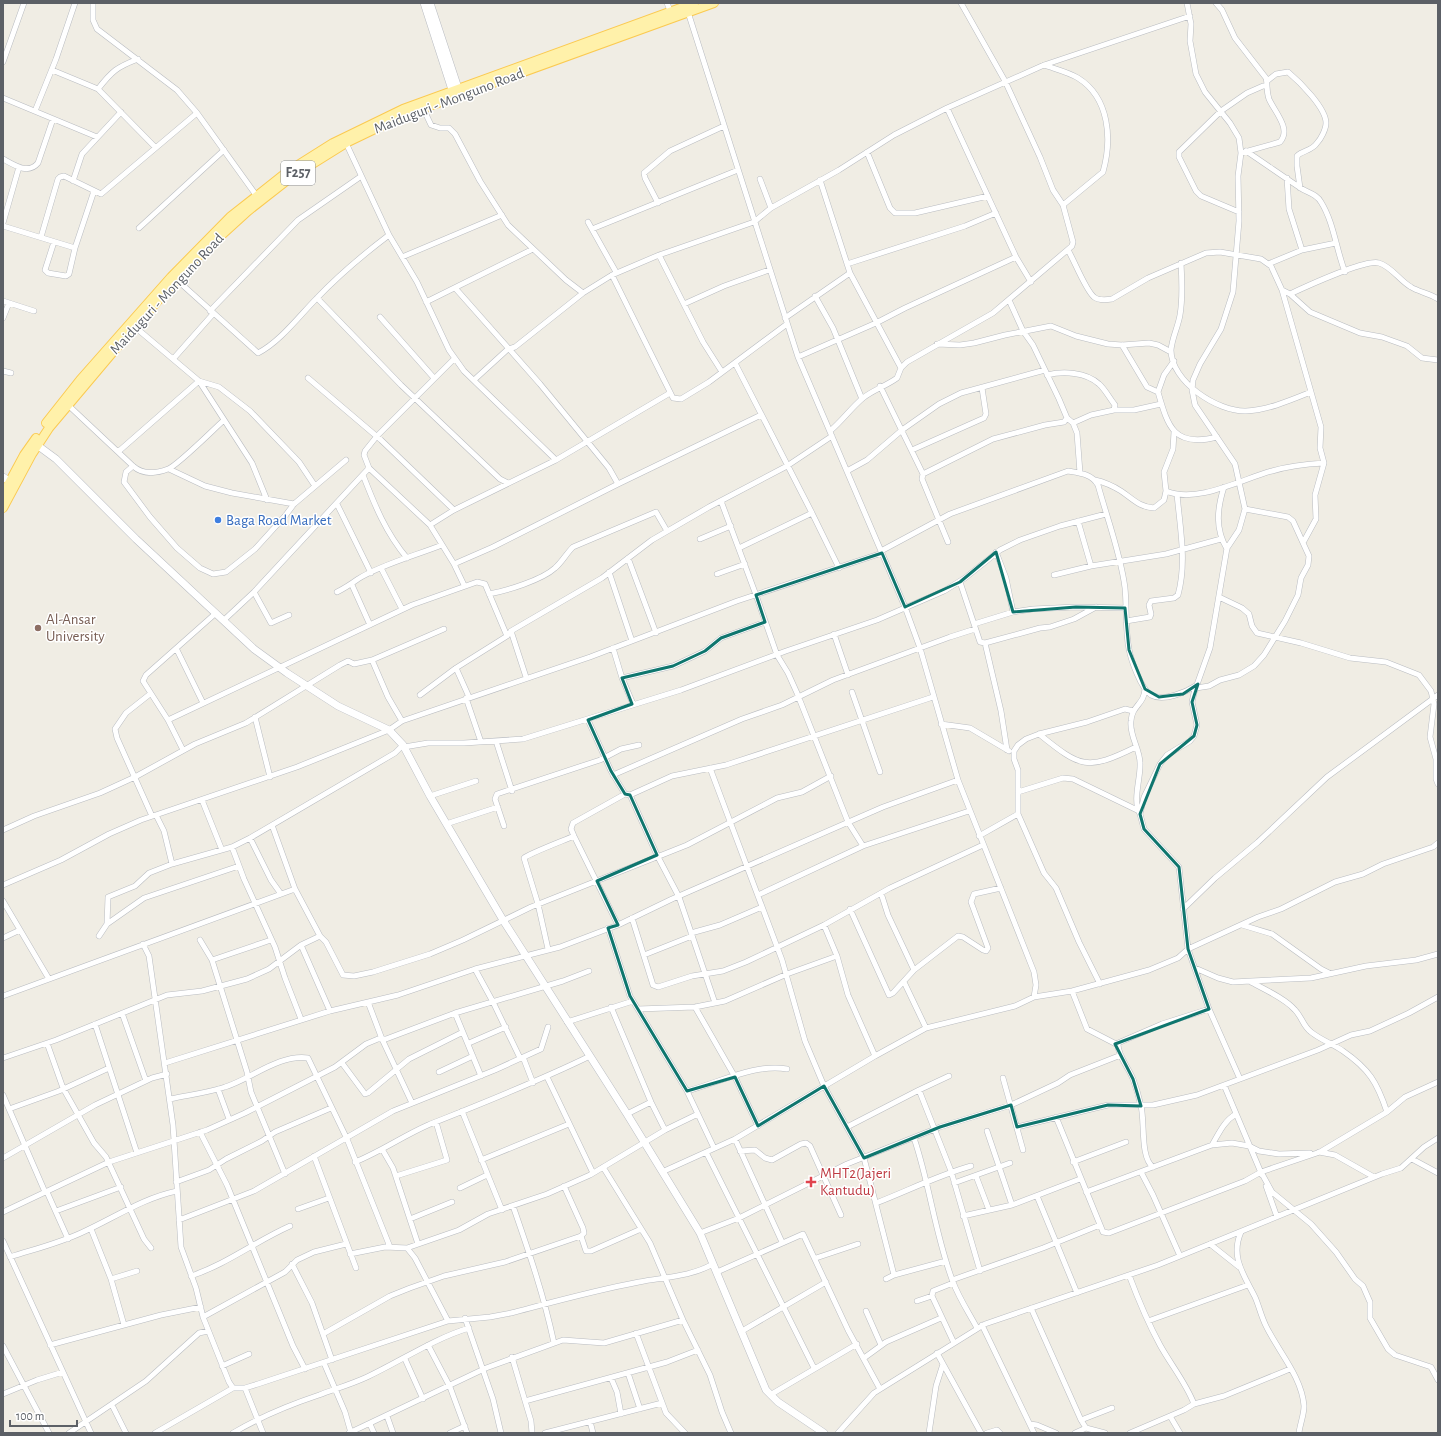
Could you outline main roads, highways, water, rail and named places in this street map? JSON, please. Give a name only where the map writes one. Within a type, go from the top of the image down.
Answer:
[{"type":"main road","name":"Maiduguri - Monguno Road","points":[[3,494],[24,455],[54,411],[80,380],[171,277],[207,239],[256,195],[287,172],[342,138],[403,109],[456,92],[671,15],[694,3]]},
{"type":"main road","name":"Maiduguri - Monguno Road","points":[[671,15],[688,12],[714,3]]},
{"type":"main road","name":"Maiduguri - Monguno Road","points":[[3,508],[9,481],[68,405],[176,280],[214,241],[264,197],[315,162],[346,143],[456,92]]},
{"type":"place","name":"Baga Road Market","points":[[218,520]]},
{"type":"place","name":"Al-Ansar University","points":[[38,628]]},
{"type":"place","name":"MHT2(Jajeri Kantudu)","points":[[811,1182]]}]
